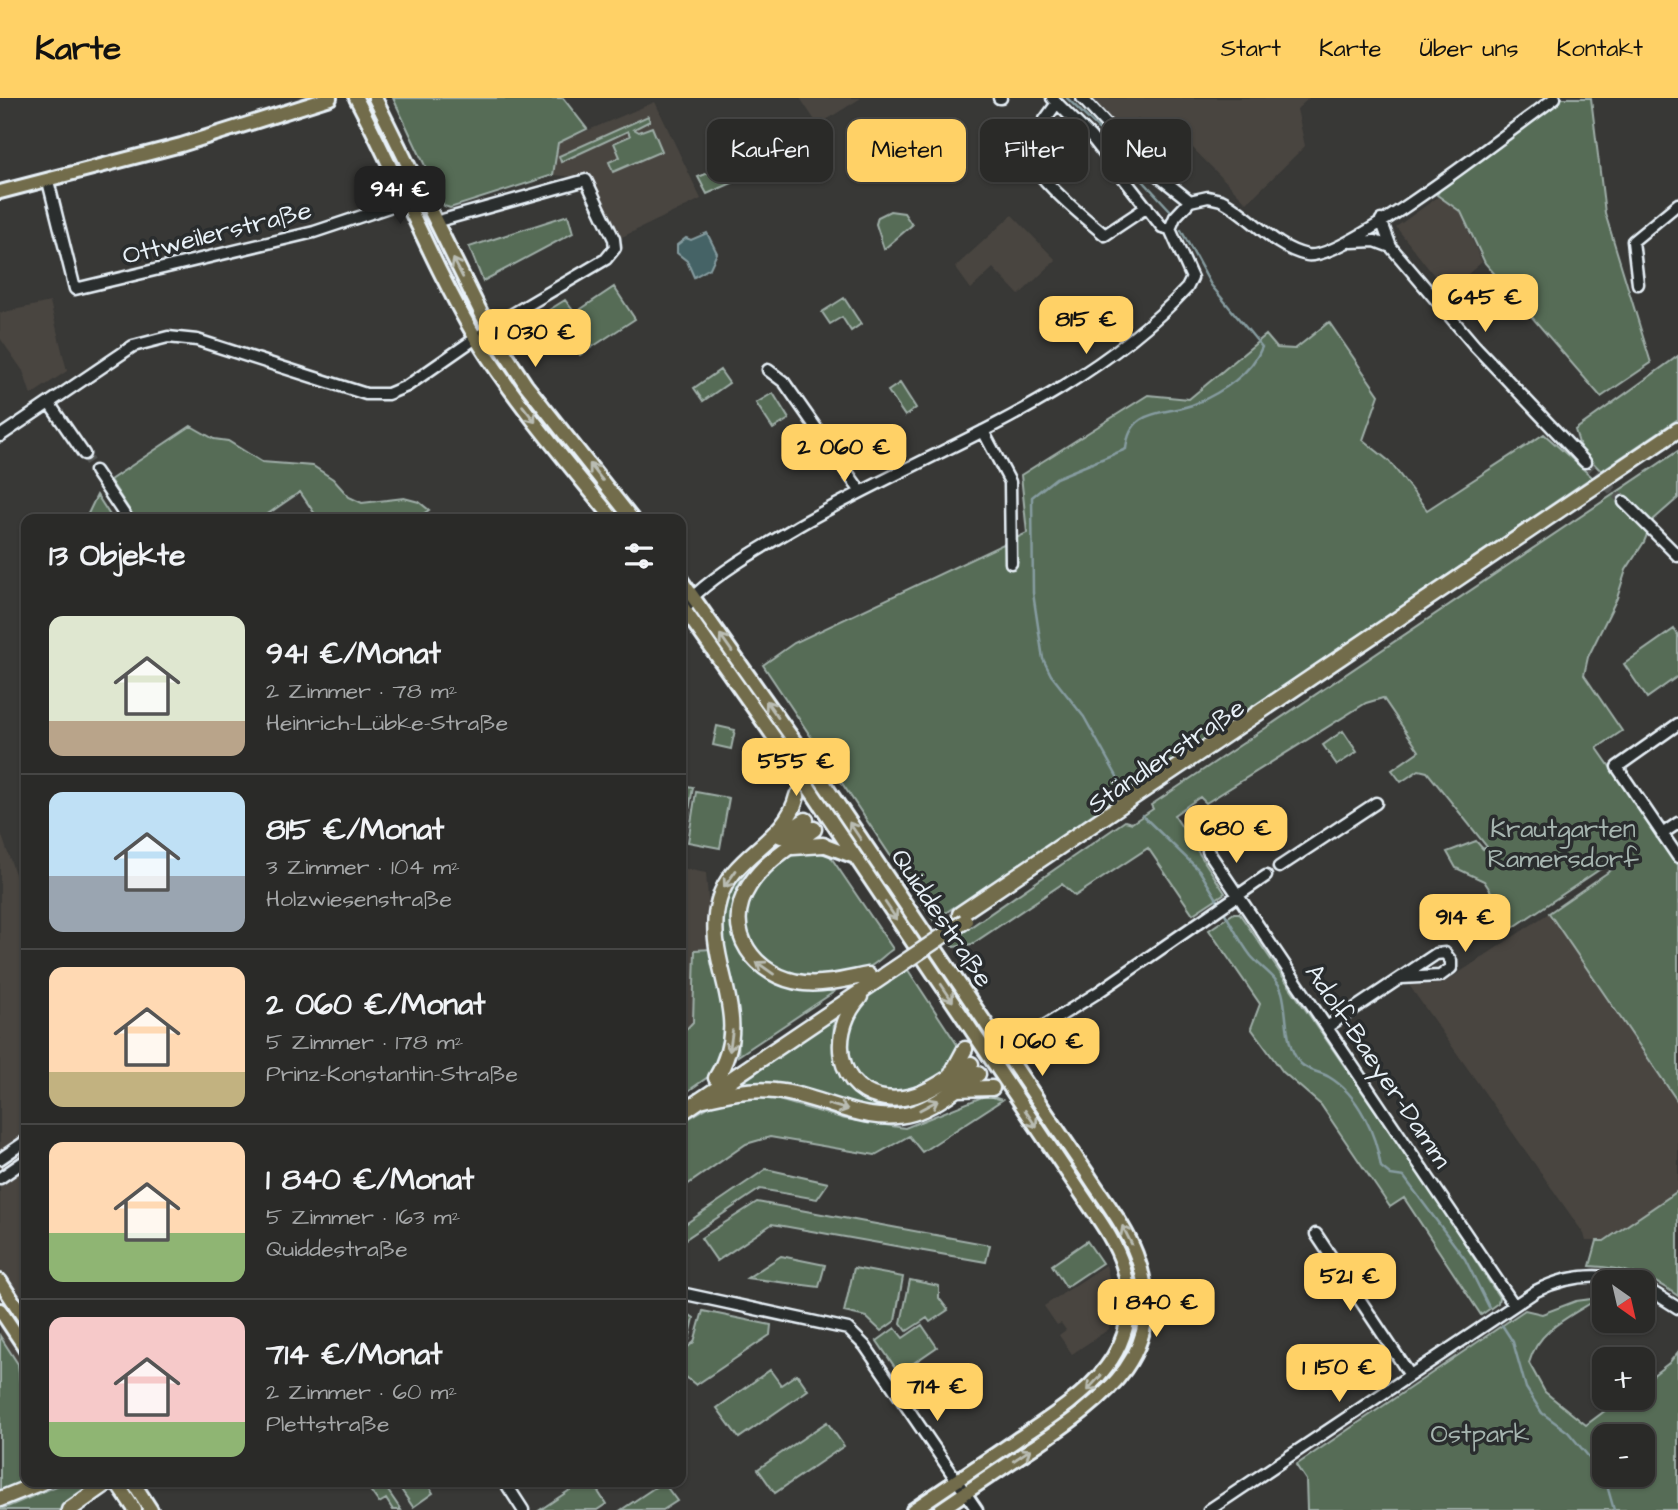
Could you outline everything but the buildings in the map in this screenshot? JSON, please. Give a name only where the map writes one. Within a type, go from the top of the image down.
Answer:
[{"type":"highway","name":"Ständlerstraße","points":[[962,918],[1678,430]]},
{"type":"highway","name":"Ständlerstraße","points":[[686,1099],[877,975],[1678,441]]},
{"type":"highway","points":[[716,1078],[732,1046],[733,1023],[718,941],[719,900],[734,872],[787,823],[797,796]]},
{"type":"highway","points":[[762,847],[810,824]]},
{"type":"highway","points":[[810,824],[789,848],[757,875],[747,889],[737,917],[745,948],[760,966],[790,980],[829,982],[877,975]]},
{"type":"highway","points":[[789,848],[823,845]]},
{"type":"highway","name":"Ständlerstraße","points":[[686,1110],[877,975]]},
{"type":"highway","points":[[877,975],[845,1017],[841,1030],[840,1054],[849,1075],[869,1092],[896,1098],[952,1083],[992,1088]]},
{"type":"highway","points":[[952,1083],[965,1049]]},
{"type":"highway","points":[[700,1100],[740,1092],[777,1091],[863,1114],[890,1117],[921,1110],[952,1083],[974,1069]]},
{"type":"highway","points":[[0,1499],[30,1487]]},
{"type":"highway","points":[[69,1510],[103,1487]]},
{"type":"highway","points":[[81,1510],[94,1500],[103,1487]]},
{"type":"main road","points":[[0,192],[224,132],[330,98]]},
{"type":"main road","points":[[356,98],[476,338],[515,395],[609,514]]},
{"type":"main road","points":[[375,98],[489,329],[526,385],[629,514]]},
{"type":"main road","name":"Quiddestraße","points":[[686,608],[1110,1237],[1122,1265],[1128,1291],[1127,1317],[1116,1354],[1087,1391],[913,1510]]},
{"type":"main road","name":"Quiddestraße","points":[[686,608],[838,805],[1124,1228],[1136,1255],[1144,1288],[1144,1318],[1130,1362],[1098,1402],[940,1510]]},
{"type":"main road","points":[[795,767],[797,796]]},
{"type":"main road","points":[[810,824],[838,805]]},
{"type":"main road","points":[[823,845],[855,858]]},
{"type":"main road","points":[[965,1049],[966,1021]]},
{"type":"main road","points":[[974,1069],[1004,1051]]},
{"type":"main road","points":[[992,1088],[1012,1092]]},
{"type":"main road","points":[[0,1281],[21,1313]]},
{"type":"main road","points":[[0,1310],[21,1342]]},
{"type":"main road","points":[[119,1487],[132,1507]]},
{"type":"main road","points":[[136,1487],[151,1510]]},
{"type":"street","points":[[1082,98],[1142,163],[1190,201]]},
{"type":"street","points":[[686,604],[756,551],[861,492],[1056,393],[1121,350],[1165,311],[1187,288],[1192,278],[1170,229],[1175,217],[1190,201],[1208,197],[1221,201],[1297,252],[1312,256],[1324,254],[1350,242],[1555,98]]},
{"type":"street","points":[[1147,206],[1110,234],[1105,234],[1067,202],[1030,160],[1027,146],[1054,100],[1091,137],[1147,206],[1162,227],[1170,229]]},
{"type":"street","points":[[0,436],[133,346],[169,337],[197,340],[377,395],[407,386],[489,329],[606,260],[615,248],[614,239],[586,180],[579,179],[435,222]]},
{"type":"street","name":"Ottweilerstraße","points":[[48,181],[75,289],[314,232],[407,201]]},
{"type":"street","points":[[1638,284],[1633,241],[1678,204]]},
{"type":"street","points":[[1381,220],[1391,247],[1475,346],[1586,462]]},
{"type":"street","points":[[1350,242],[1375,241],[1391,247]]},
{"type":"street","points":[[768,370],[784,382],[861,492]]},
{"type":"street","points":[[50,402],[84,454]]},
{"type":"street","points":[[983,431],[1010,482],[1011,563]]},
{"type":"street","points":[[95,471],[124,514]]},
{"type":"street","points":[[1624,502],[1678,556]]},
{"type":"street","points":[[1678,724],[1617,767],[1678,857]]},
{"type":"street","points":[[1279,867],[1376,803]]},
{"type":"street","points":[[1662,834],[1678,823]]},
{"type":"street","name":"Adolf-Baeyer-Damm","points":[[1208,850],[1514,1305]]},
{"type":"street","points":[[1004,1051],[1239,897],[1266,876]]},
{"type":"street","points":[[1327,1027],[1401,978],[1439,953],[1445,953],[1451,961],[1451,968],[1440,976],[1401,978]]},
{"type":"street","points":[[0,1159],[21,1144]]},
{"type":"street","points":[[0,1178],[21,1163]]},
{"type":"street","points":[[1316,1234],[1410,1375]]},
{"type":"street","points":[[1209,1510],[1536,1291],[1565,1279],[1592,1276]]},
{"type":"street","points":[[686,1294],[848,1329],[865,1346],[977,1510]]},
{"type":"street","points":[[1656,1294],[1678,1308]]},
{"type":"street","points":[[508,1487],[523,1510]]},
{"type":"shaded area","points":[[800,98],[861,98],[828,119],[814,119]]},
{"type":"shaded area","points":[[1085,98],[1309,98],[1297,109],[1305,146],[1247,203],[1191,146],[1191,119],[1104,119]]},
{"type":"shaded area","points":[[655,102],[701,199],[620,238],[592,178],[553,175],[558,143]]},
{"type":"shaded area","points":[[1438,197],[1460,212],[1482,262],[1447,292],[1396,227]]},
{"type":"shaded area","points":[[1012,215],[1056,260],[1019,295],[993,268],[971,289],[955,267]]},
{"type":"shaded area","points":[[50,302],[67,371],[31,395],[23,371],[0,338],[0,313]]},
{"type":"shaded area","points":[[0,830],[18,883],[21,882],[21,1372],[0,1386]]},
{"type":"shaded area","points":[[686,869],[706,873],[712,949],[686,1049]]},
{"type":"shaded area","points":[[1549,913],[1678,1102],[1678,1191],[1603,1241],[1586,1241],[1584,1234],[1409,985],[1442,984]]},
{"type":"shaded area","points":[[1106,1265],[1114,1297],[1109,1329],[1072,1354],[1059,1335],[1066,1330],[1061,1323],[1057,1325],[1044,1306]]},
{"type":"green space","points":[[393,98],[563,98],[587,129],[558,143],[553,175],[450,208],[444,206]]},
{"type":"green space","points":[[1560,98],[1591,98],[1605,213],[1651,363],[1601,397],[1485,263],[1461,212],[1437,195],[1446,179]]},
{"type":"green space","points":[[648,116],[650,121],[634,129],[639,132],[652,127],[662,151],[613,172],[609,162],[620,157],[614,143],[630,136],[628,131],[561,162],[559,156]]},
{"type":"green space","points":[[707,174],[707,182],[734,182],[707,194],[698,177]]},
{"type":"green space","points":[[890,211],[904,213],[912,225],[884,249],[876,224],[878,217]]},
{"type":"green space","points":[[568,215],[573,233],[483,281],[469,247]]},
{"type":"green space","points":[[614,287],[635,319],[580,355],[549,310],[565,300],[575,313]]},
{"type":"green space","points":[[844,298],[861,324],[851,331],[842,317],[830,324],[822,312]]},
{"type":"green space","points":[[1329,322],[1379,395],[1363,440],[1389,461],[1427,510],[1544,434],[1592,477],[956,909],[954,907],[934,921],[763,665],[794,643],[1027,533],[1021,475],[1148,395],[1189,399],[1266,335],[1277,348],[1295,349]]},
{"type":"green space","points":[[1678,356],[1678,419],[1601,471],[1581,450],[1575,430]]},
{"type":"green space","points":[[720,370],[729,383],[703,401],[694,388]]},
{"type":"green space","points":[[900,383],[916,408],[905,416],[888,391]]},
{"type":"green space","points":[[773,393],[789,419],[773,429],[756,403]]},
{"type":"green space","points":[[191,426],[214,439],[228,441],[262,462],[313,466],[333,479],[349,497],[362,503],[404,498],[419,502],[429,510],[423,514],[315,514],[300,492],[268,514],[132,514],[110,480]]},
{"type":"green space","name":"Krautgarten Ramersdorf","points":[[1678,451],[1678,498],[1653,520],[1644,542],[1626,570],[1617,598],[1588,657],[1584,675],[1622,731],[1597,748],[1678,865],[1678,1102],[1549,913],[1614,868],[1611,862],[1514,927],[1484,881],[1456,868],[1447,852],[1476,841],[1483,849],[1487,847],[1427,772],[1419,770],[1401,782],[1392,770],[1419,751],[1383,698],[1366,703],[1206,803],[1200,797],[1174,815],[1225,893],[1193,914],[1148,848],[1075,896],[1062,884],[972,944],[954,947],[949,942],[1125,821],[1132,823],[1153,809],[1151,805]]},
{"type":"green space","points":[[97,495],[109,514],[88,514]]},
{"type":"green space","points":[[1674,629],[1678,635],[1678,676],[1647,698],[1624,664]]},
{"type":"green space","points":[[717,726],[735,730],[731,749],[713,745]]},
{"type":"green space","points":[[1343,731],[1357,752],[1337,765],[1323,745]]},
{"type":"green space","points":[[686,786],[693,787],[686,829]]},
{"type":"green space","points":[[696,792],[729,798],[720,848],[688,842]]},
{"type":"green space","points":[[808,822],[810,825],[749,870],[735,895],[732,926],[741,954],[750,966],[762,975],[791,986],[834,992],[738,1056],[738,1035],[723,940],[727,897],[736,878],[751,861]]},
{"type":"green space","points":[[826,850],[893,949],[872,965],[853,974],[816,978],[798,976],[765,961],[753,948],[745,931],[746,908],[759,884],[778,864],[799,853]]},
{"type":"green space","points":[[1234,913],[1239,913],[1438,1202],[1499,1297],[1498,1303],[1481,1315],[1404,1198],[1390,1207],[1321,1105],[1283,1072],[1251,1028],[1260,1004],[1209,930]]},
{"type":"green space","points":[[712,949],[729,1035],[712,1074],[686,1092],[686,1030],[693,1022],[695,950]]},
{"type":"green space","points":[[908,970],[962,1052],[946,1070],[927,1084],[899,1094],[886,1093],[864,1082],[850,1063],[847,1051],[848,1021],[855,1008],[868,995]]},
{"type":"green space","points":[[834,1018],[833,1049],[837,1066],[882,1103],[976,1069],[931,1098],[893,1110],[850,1106],[762,1084],[740,1084]]},
{"type":"green space","points":[[987,1095],[1002,1100],[922,1152],[909,1136],[875,1155],[770,1137],[746,1144],[686,1186],[686,1120],[710,1106],[740,1097],[768,1097],[845,1119],[905,1128]]},
{"type":"green space","points":[[766,1169],[828,1183],[817,1199],[760,1189],[686,1239],[686,1224]]},
{"type":"green space","points":[[1678,1191],[1678,1296],[1656,1282],[1656,1270],[1619,1270],[1590,1266],[1597,1241],[1604,1241]]},
{"type":"green space","points":[[757,1202],[990,1245],[986,1262],[772,1224],[717,1261],[701,1238]]},
{"type":"green space","points":[[1087,1241],[1102,1263],[1066,1287],[1052,1265]]},
{"type":"green space","points":[[781,1256],[825,1265],[819,1287],[747,1278]]},
{"type":"green space","points":[[854,1268],[903,1277],[895,1321],[881,1331],[866,1317],[844,1312]]},
{"type":"green space","points":[[910,1280],[939,1286],[939,1298],[948,1310],[930,1322],[927,1318],[907,1331],[901,1323]]},
{"type":"green space","name":"Ostpark","points":[[1592,1299],[1592,1302],[1548,1332],[1533,1351],[1529,1363],[1545,1392],[1586,1425],[1606,1410],[1655,1410],[1655,1374],[1678,1352],[1678,1510],[1307,1510],[1306,1480],[1296,1465],[1525,1310],[1542,1314],[1576,1301]]},
{"type":"green space","points":[[703,1311],[771,1325],[770,1335],[696,1385],[686,1377],[686,1349],[694,1342]]},
{"type":"green space","points":[[686,1312],[694,1318],[686,1343]]},
{"type":"green space","points":[[922,1325],[937,1347],[899,1373],[877,1341],[895,1328],[903,1338]]},
{"type":"green space","points":[[0,1336],[18,1364],[21,1383],[21,1484],[0,1492]]},
{"type":"green space","points":[[770,1370],[781,1385],[797,1374],[808,1390],[739,1438],[717,1408]]},
{"type":"green space","points":[[827,1422],[844,1446],[775,1493],[758,1469]]},
{"type":"green space","points":[[54,1487],[93,1487],[60,1510],[0,1510]]},
{"type":"green space","points":[[368,1487],[385,1487],[401,1510],[393,1510],[386,1499],[379,1503]]},
{"type":"green space","points":[[399,1487],[429,1487],[433,1493],[413,1507]]},
{"type":"green space","points":[[574,1487],[595,1487],[606,1504],[597,1510],[540,1510]]},
{"type":"green space","points":[[656,1487],[667,1487],[677,1501],[663,1510],[621,1510]]},
{"type":"water","points":[[707,233],[717,253],[710,268],[694,277],[687,261],[677,253],[677,245],[686,238],[691,240]]},
{"type":"waterway","points":[[1067,98],[1117,147],[1132,169],[1170,210]]},
{"type":"waterway","points":[[1124,789],[1084,717],[1051,675],[1043,659],[1033,593],[1032,497],[1056,478],[1126,449],[1129,435],[1143,419],[1152,414],[1197,403],[1226,387],[1244,373],[1257,356],[1262,347],[1211,285],[1181,230]]},
{"type":"waterway","points":[[1142,815],[1199,870],[1220,904]]},
{"type":"waterway","points":[[1223,910],[1247,951],[1280,986],[1295,1056],[1303,1066],[1339,1084],[1357,1104],[1375,1141],[1381,1167],[1391,1175],[1404,1177],[1465,1259],[1489,1307]]},
{"type":"waterway","points":[[1502,1325],[1513,1342],[1526,1388],[1542,1413],[1568,1432],[1604,1475],[1614,1510]]},
{"type":"tunnel","points":[[84,454],[95,471]]},
{"type":"tunnel","points":[[1585,462],[1624,502]]}]
